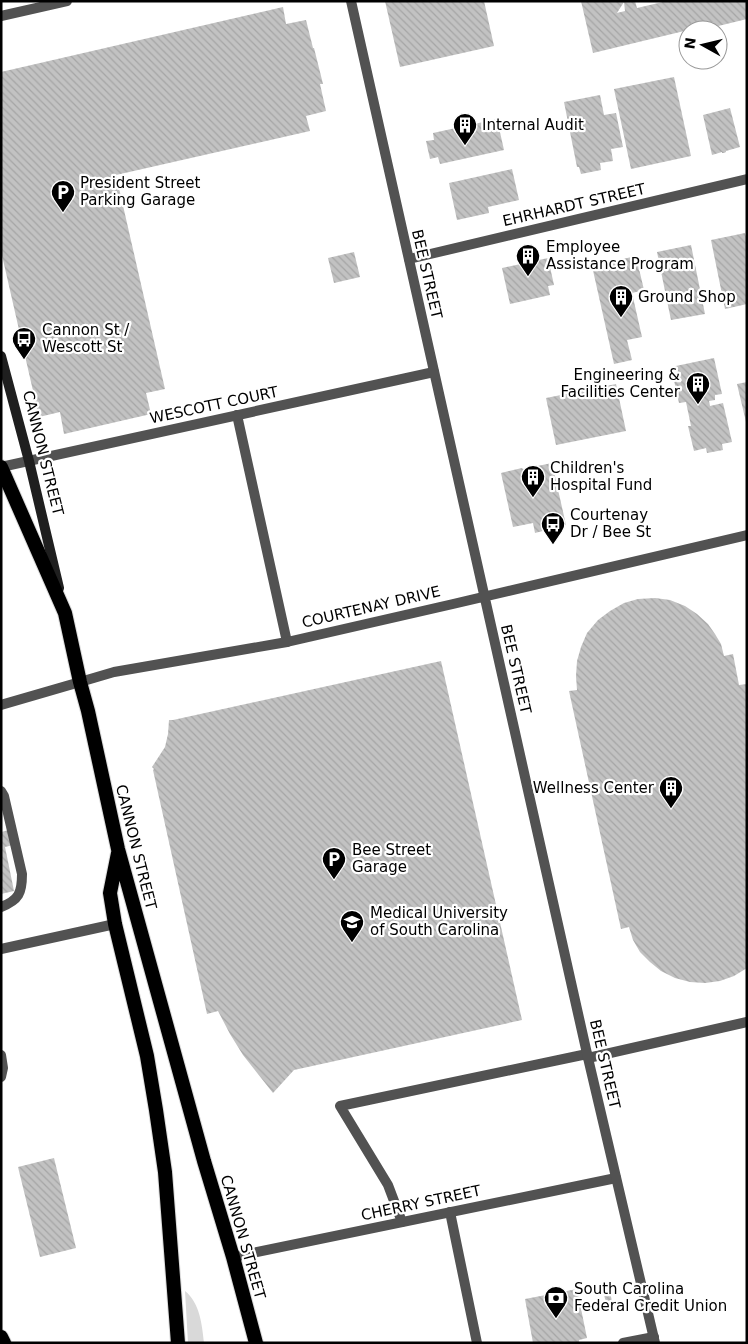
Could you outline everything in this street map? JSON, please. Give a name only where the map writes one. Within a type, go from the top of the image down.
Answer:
[{"type":"highway","points":[[1,467],[65,613]]},
{"type":"highway","name":"CANNON STREET","points":[[65,613],[118,849],[256,1343]]},
{"type":"highway","points":[[118,849],[110,894],[115,924],[147,1056],[156,1110],[165,1172],[178,1343]]},
{"type":"highway","points":[[1,1337],[4,1343]]},
{"type":"main road","name":"CANNON STREET","points":[[1,356],[29,461],[65,613]]},
{"type":"street","points":[[1,16],[67,1]]},
{"type":"street","name":"BEE STREET","points":[[351,1],[587,1056],[654,1340]]},
{"type":"street","name":"EHRHARDT STREET","points":[[409,259],[747,179]]},
{"type":"street","name":"WESCOTT COURT","points":[[1,467],[434,372]]},
{"type":"street","points":[[237,415],[287,642]]},
{"type":"street","name":"COURTENAY DRIVE","points":[[1,705],[114,672],[287,642],[747,535]]},
{"type":"street","points":[[1,791],[4,796],[22,874],[22,886],[18,896],[12,902],[1,907]]},
{"type":"street","points":[[1,949],[115,924]]},
{"type":"street","points":[[402,1222],[388,1186],[340,1106],[746,1022],[747,1033]]},
{"type":"street","points":[[1,1055],[3,1068],[1,1077]]},
{"type":"street","name":"CHERRY STREET","points":[[233,1258],[616,1178]]},
{"type":"street","points":[[450,1212],[477,1343]]},
{"type":"street","points":[[623,1343],[654,1340]]},
{"type":"shaded area","points":[[185,1291],[197,1308],[204,1343],[188,1343]]},
{"type":"building","points":[[385,1],[484,1],[494,46],[400,67]]},
{"type":"building","points":[[581,1],[635,1],[637,8],[667,1],[747,1],[747,19],[728,24],[728,20],[678,20],[678,33],[593,53]],"holes":[[[624,2],[625,11],[617,13]]]},
{"type":"building","name":"President Street Parking Garage","points":[[283,7],[286,24],[306,20],[323,84],[320,84],[326,111],[306,116],[310,131],[116,175],[165,389],[146,393],[151,414],[64,434],[60,412],[39,417],[1,251],[1,72]]},
{"type":"building","points":[[674,77],[691,156],[631,169],[614,89]]},
{"type":"building","points":[[600,95],[604,115],[616,113],[623,147],[611,149],[613,161],[600,163],[601,170],[581,174],[579,167],[577,167],[564,102]]},
{"type":"building","points":[[730,108],[740,147],[712,155],[703,115]]},
{"type":"building","name":"Internal Audit","points":[[497,119],[504,150],[440,164],[438,157],[430,159],[426,141],[434,140],[433,133]]},
{"type":"building","points":[[512,169],[519,200],[488,207],[489,213],[457,220],[449,183]]},
{"type":"building","points":[[745,233],[747,241],[747,304],[725,309],[711,240]]},
{"type":"building","points":[[691,245],[705,314],[671,320],[657,252]]},
{"type":"building","points":[[354,252],[360,277],[334,283],[328,258]]},
{"type":"building","points":[[636,256],[644,290],[632,293],[642,337],[627,340],[632,360],[614,364],[592,266]]},
{"type":"building","name":"Employee Assistance Program","points":[[548,258],[554,285],[548,286],[550,295],[510,304],[502,268]]},
{"type":"building","name":"Engineering & Facilities Center","points":[[714,358],[722,394],[715,395],[715,400],[709,401],[710,406],[723,403],[732,442],[722,444],[723,450],[707,453],[706,448],[694,451],[688,426],[691,426],[686,402],[679,403],[671,367]]},
{"type":"building","points":[[747,382],[747,422],[746,422],[737,384]]},
{"type":"building","points":[[616,384],[626,431],[556,445],[546,398]]},
{"type":"building","name":"Children's Hospital Fund","points":[[552,463],[566,525],[535,533],[533,523],[513,527],[501,473]]},
{"type":"building","name":"Wellness Center","points":[[655,598],[670,600],[685,606],[708,624],[721,644],[724,656],[733,654],[739,685],[747,684],[747,968],[734,976],[720,981],[690,982],[675,978],[661,971],[640,952],[633,940],[629,927],[621,929],[569,691],[577,690],[577,661],[581,647],[587,633],[598,620],[624,603],[638,599]]},
{"type":"building","name":"Bee Street Garage","points":[[441,661],[522,1020],[294,1070],[273,1093],[243,1055],[218,1011],[207,1014],[154,769],[152,767],[165,747],[169,720]]},
{"type":"building","points":[[9,830],[13,845],[5,847],[14,891],[1,894],[1,832]]},
{"type":"building","points":[[54,1158],[76,1248],[40,1257],[18,1167]]},
{"type":"building","points":[[608,1284],[612,1301],[606,1303],[602,1286]]},
{"type":"building","name":"South Carolina Federal Credit Union","points":[[577,1289],[587,1338],[579,1340],[579,1343],[533,1343],[525,1299]]},
{"type":"place","name":"Internal Audit","points":[[465,146]]},
{"type":"place","name":"President Street Parking Garage","points":[[63,213]]},
{"type":"place","name":"Employee Assistance Program","points":[[528,277]]},
{"type":"place","name":"Ground Shop","points":[[621,318]]},
{"type":"place","name":"Cannon St / Wescott St","points":[[24,360]]},
{"type":"place","name":"Engineering & Facilities Center","points":[[698,405]]},
{"type":"place","name":"Children's Hospital Fund","points":[[533,498]]},
{"type":"place","name":"Courtenay Dr / Bee St","points":[[553,545]]},
{"type":"place","name":"Wellness Center","points":[[671,809]]},
{"type":"place","name":"Bee Street Garage","points":[[334,880]]},
{"type":"place","name":"Medical University of South Carolina","points":[[352,943]]},
{"type":"place","name":"South Carolina Federal Credit Union","points":[[556,1319]]}]
